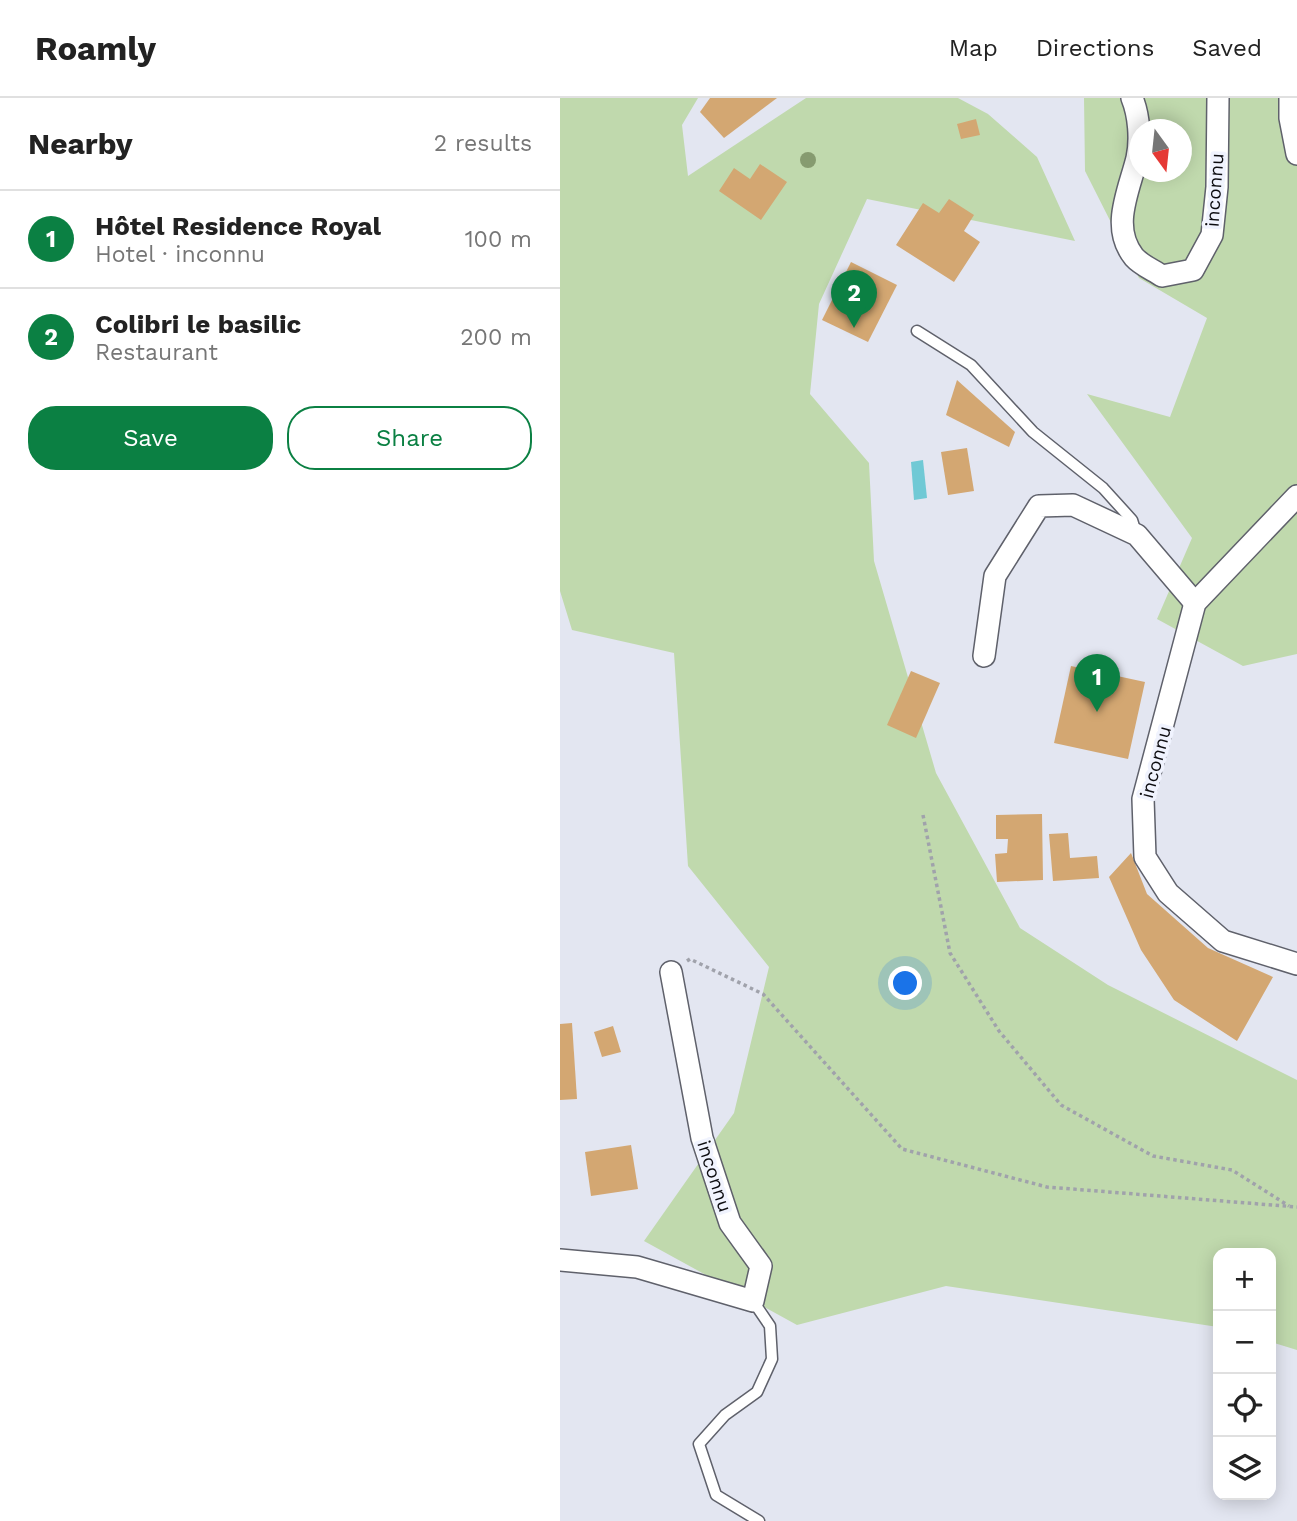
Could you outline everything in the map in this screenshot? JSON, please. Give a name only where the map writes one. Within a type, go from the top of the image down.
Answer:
[{"type":"street","name":"inconnu","points":[[1135,104],[1137,156],[1124,195],[1123,239],[1136,260],[1162,276],[1194,270],[1212,235],[1217,187],[1218,98]]},
{"type":"street","points":[[1290,98],[1290,118],[1297,153]]},
{"type":"street","name":"inconnu","points":[[1297,496],[1195,603],[1143,799],[1144,856],[1168,893],[1223,941],[1297,964]]},
{"type":"street","points":[[984,656],[995,576],[1039,506],[1073,505],[1137,536],[1195,603]]},
{"type":"street","name":"inconnu","points":[[670,972],[702,1138],[730,1223],[761,1266],[753,1301]]},
{"type":"street","points":[[560,1260],[637,1267],[753,1301]]},
{"type":"lane","points":[[917,331],[971,365],[1033,432],[1103,488],[1132,520],[1137,536]]},
{"type":"lane","points":[[753,1301],[770,1326],[772,1359],[757,1392],[725,1415],[699,1444],[716,1495],[759,1521]]},
{"type":"path","points":[[923,815],[950,953],[999,1031],[1061,1105],[1153,1156],[1232,1170],[1290,1206]]},
{"type":"path","points":[[670,972],[690,959],[763,994],[902,1149],[1047,1187],[1297,1207]]},
{"type":"green space","points":[[560,98],[698,98],[682,125],[688,176],[806,98],[958,98],[988,114],[1037,157],[1075,241],[867,199],[819,304],[810,394],[869,463],[874,561],[936,773],[1020,928],[1108,985],[1297,1080],[1297,1350],[1276,1344],[1276,1248],[1213,1248],[1213,1326],[946,1286],[797,1325],[644,1241],[734,1113],[769,967],[688,866],[674,653],[572,630],[560,591]]},
{"type":"green space","points":[[1084,98],[1297,98],[1297,654],[1243,666],[1157,619],[1192,538],[1087,394],[1170,417],[1207,318],[1139,278],[1085,171]]},
{"type":"water","points":[[923,460],[927,498],[914,500],[911,462]]},
{"type":"building","points":[[710,98],[777,98],[724,138],[700,112]]},
{"type":"building","points":[[976,119],[980,135],[961,139],[957,124]]},
{"type":"building","points":[[760,164],[787,182],[761,220],[719,191],[734,168],[750,179]]},
{"type":"building","points":[[949,199],[974,215],[964,231],[980,242],[954,282],[896,245],[923,203],[939,213]]},
{"type":"building","points":[[851,262],[897,285],[868,342],[822,320]]},
{"type":"building","points":[[957,380],[1015,432],[1009,447],[946,415]]},
{"type":"building","points":[[967,448],[974,491],[948,495],[941,452]]},
{"type":"building","points":[[1071,666],[1145,682],[1128,759],[1054,743]]},
{"type":"building","points":[[911,671],[940,683],[916,738],[887,725]]},
{"type":"building","points":[[1042,814],[1043,880],[997,882],[995,854],[1007,853],[1008,839],[996,839],[996,815]]},
{"type":"building","points":[[1068,833],[1070,858],[1097,856],[1099,878],[1053,881],[1049,834]]},
{"type":"building","points":[[1131,853],[1147,894],[1208,948],[1273,977],[1237,1041],[1174,1000],[1141,950],[1109,877]]},
{"type":"building","points":[[572,1023],[577,1099],[560,1100],[560,1024]]},
{"type":"building","points":[[613,1026],[621,1052],[602,1057],[594,1032]]},
{"type":"building","points":[[631,1145],[638,1189],[591,1196],[585,1152]]},
{"type":"place","name":"Colibri le basilic","points":[[854,328]]},
{"type":"place","name":"Hôtel Residence Royal","points":[[1097,712]]}]
